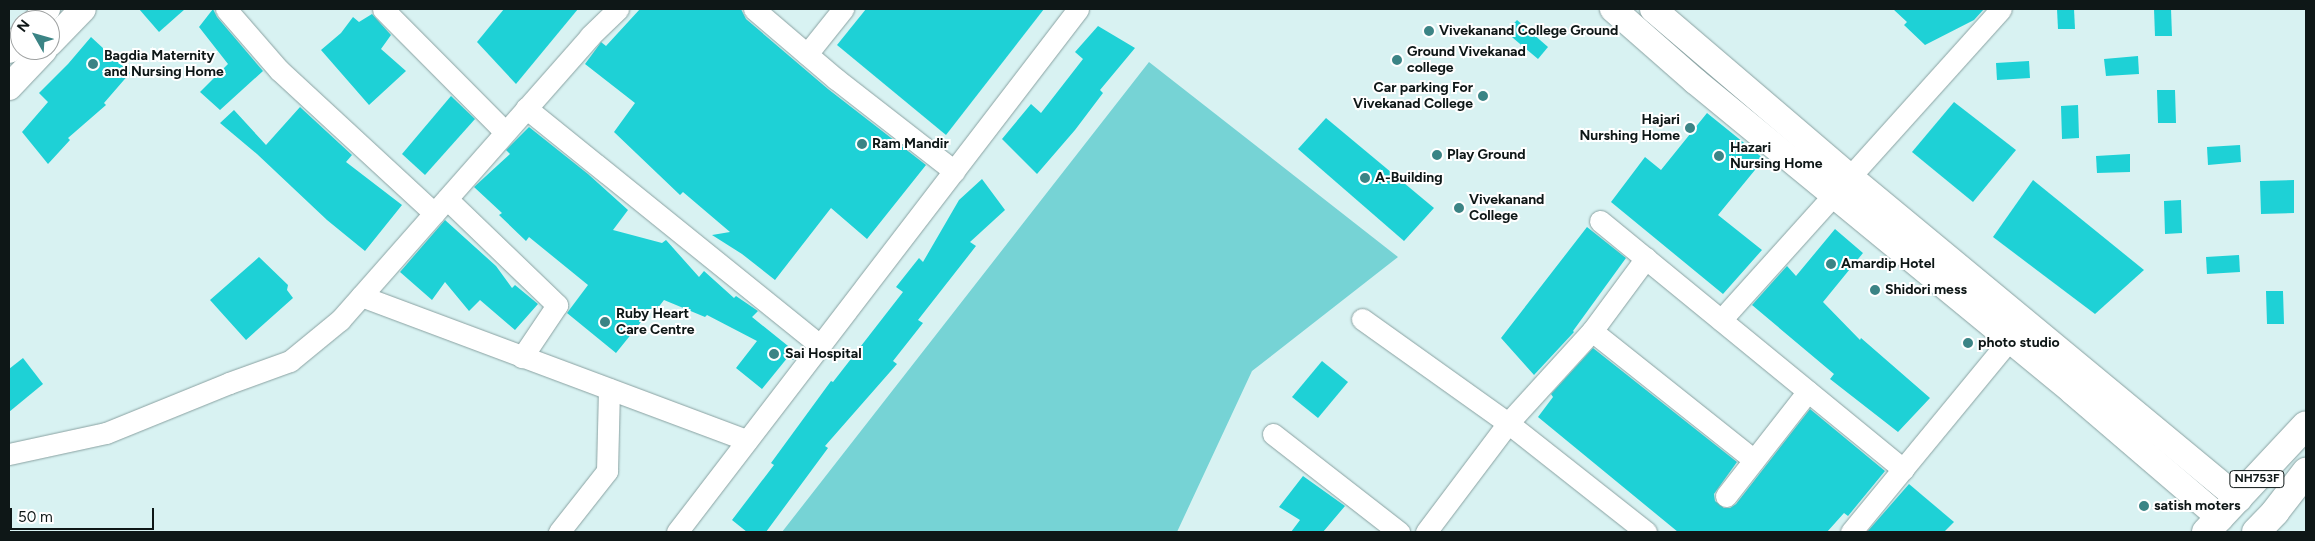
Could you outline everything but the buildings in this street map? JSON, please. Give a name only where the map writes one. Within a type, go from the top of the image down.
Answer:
[{"type":"highway","name":"NH753F","points":[[2213,525],[2306,425]]},
{"type":"highway","name":"NH753F","points":[[2256,532],[2275,512],[2306,472]]},
{"type":"street","points":[[60,33],[83,9]]},
{"type":"street","points":[[226,9],[279,70],[556,305],[522,357]]},
{"type":"street","points":[[383,9],[506,132]]},
{"type":"street","points":[[9,454],[106,433],[229,383],[290,361],[340,320],[590,36],[618,9]]},
{"type":"street","points":[[754,9],[954,171]]},
{"type":"street","points":[[808,54],[843,9]]},
{"type":"street","points":[[677,532],[1078,9]]},
{"type":"street","points":[[1613,9],[1694,81],[1841,186]]},
{"type":"street","points":[[1653,9],[1841,186],[2017,331],[2239,498]]},
{"type":"street","points":[[1721,320],[1996,10]]},
{"type":"street","points":[[9,87],[35,60]]},
{"type":"street","points":[[526,108],[820,346]]},
{"type":"street","points":[[1600,221],[1903,469]]},
{"type":"street","points":[[1426,532],[1508,423],[1592,331],[1646,258]]},
{"type":"street","points":[[361,296],[747,440]]},
{"type":"street","points":[[1362,319],[1508,423],[1646,532]]},
{"type":"street","points":[[1592,331],[1754,460]]},
{"type":"street","points":[[1851,532],[2017,331]]},
{"type":"street","points":[[2017,331],[2213,525]]},
{"type":"street","points":[[559,532],[607,472],[609,389]]},
{"type":"street","points":[[1726,496],[1808,391]]},
{"type":"street","points":[[1273,434],[1398,532]]},
{"type":"shaded area","points":[[1149,62],[1398,257],[1252,371],[1177,532],[782,532]]},
{"type":"place","name":"Vivekanand College Ground","points":[[1429,31]]},
{"type":"place","name":"Ground Vivekanad college","points":[[1397,60]]},
{"type":"place","name":"Bagdia Maternity and Nursing Home","points":[[93,64]]},
{"type":"place","name":"Car parking For Vivekanad College","points":[[1483,96]]},
{"type":"place","name":"Hajari Nurshing Home","points":[[1690,128]]},
{"type":"place","name":"Ram Mandir","points":[[862,144]]},
{"type":"place","name":"Play Ground","points":[[1437,155]]},
{"type":"place","name":"Hazari Nursing Home","points":[[1719,156]]},
{"type":"place","name":"A-Building","points":[[1365,178]]},
{"type":"place","name":"Vivekanand College","points":[[1459,208]]},
{"type":"place","name":"Amardip Hotel","points":[[1831,264]]},
{"type":"place","name":"Shidori mess","points":[[1875,290]]},
{"type":"place","name":"Ruby Heart Care Centre","points":[[605,322]]},
{"type":"place","name":"photo studio","points":[[1968,343]]},
{"type":"place","name":"Sai Hospital","points":[[774,354]]},
{"type":"place","name":"satish moters","points":[[2144,506]]}]
